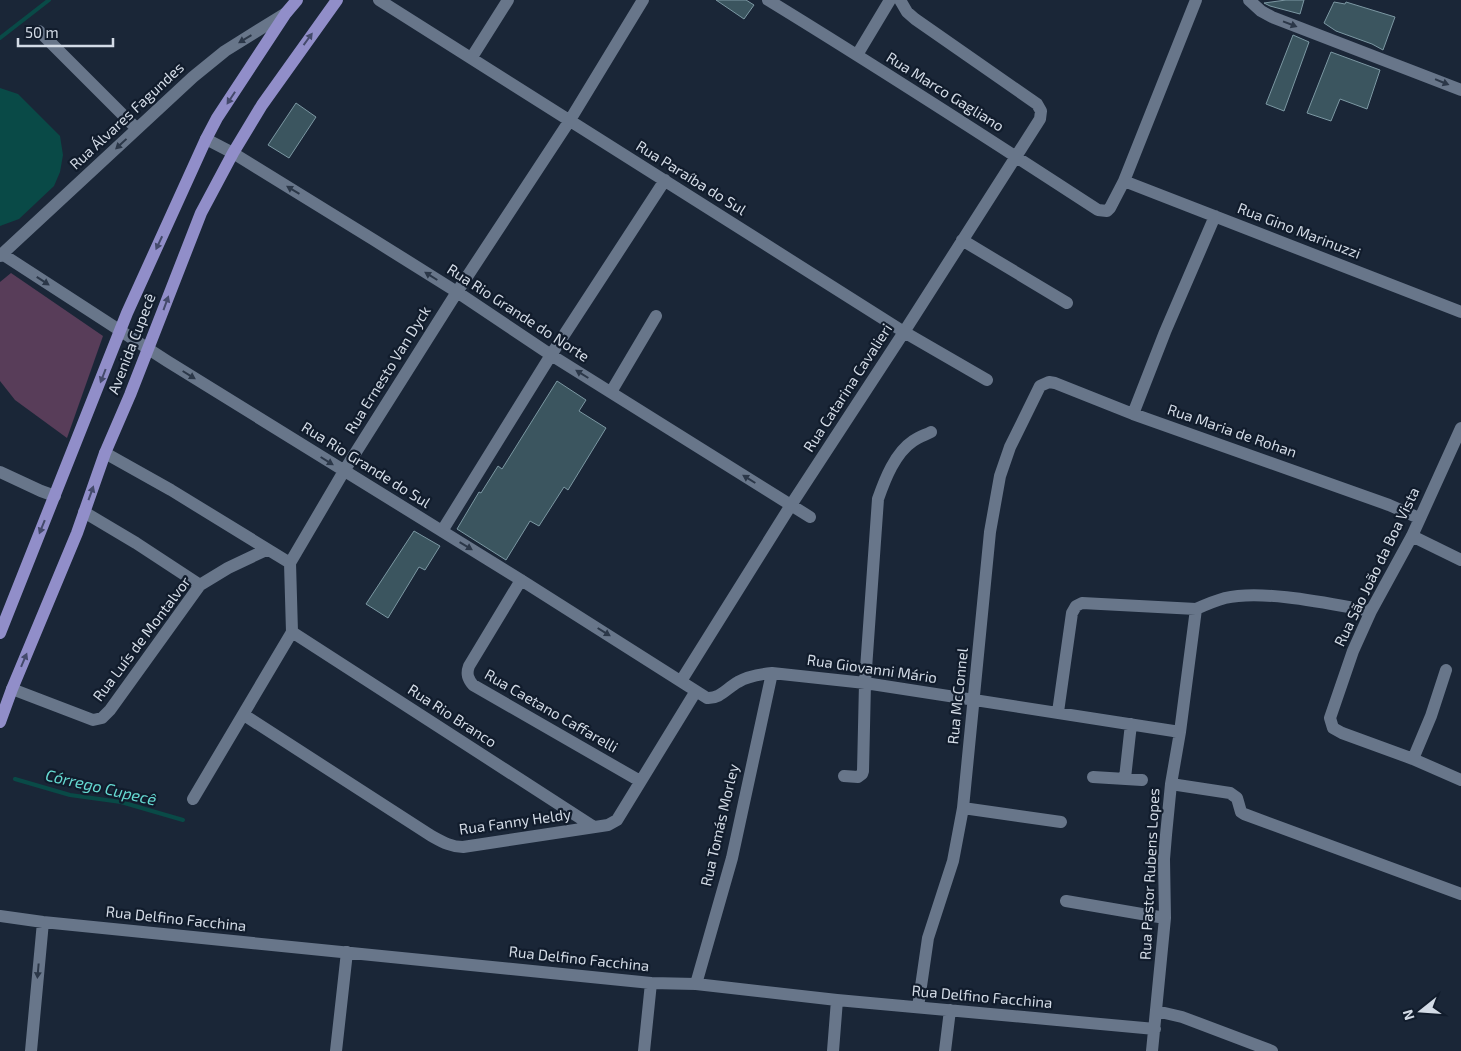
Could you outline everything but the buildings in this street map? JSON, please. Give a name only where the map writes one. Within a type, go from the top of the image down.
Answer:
[{"type":"main road","name":"Avenida Cupecê","points":[[0,633],[120,331],[206,139],[217,118],[286,13],[297,0]]},
{"type":"main road","name":"Avenida Cupecê","points":[[0,722],[77,533],[105,452],[201,213],[233,153],[262,105],[337,0]]},
{"type":"street","name":"Rua Paraíba do Sul","points":[[380,0],[904,332],[987,380]]},
{"type":"street","points":[[472,57],[508,0]]},
{"type":"street","name":"Rua Ernesto Van Dyck","points":[[290,563],[344,471],[457,292],[570,120],[643,0]]},
{"type":"street","name":"Rua Marco Gagliano","points":[[768,0],[1098,210],[1103,211],[1110,208],[1124,181]]},
{"type":"street","points":[[857,55],[890,0]]},
{"type":"street","name":"Rua Catarina Cavalieri","points":[[681,680],[791,505],[1040,119],[1041,114],[1036,104],[915,19],[907,12],[900,0]]},
{"type":"street","points":[[1124,181],[1196,0]]},
{"type":"street","points":[[1249,0],[1261,11],[1272,17],[1461,90]]},
{"type":"street","name":"Rua Álvares Fagundes","points":[[1,255],[193,77],[225,51],[286,13]]},
{"type":"street","points":[[39,31],[137,129]]},
{"type":"street","name":"Rua Rio Grande do Norte","points":[[206,139],[233,153],[457,292],[551,355],[810,517]]},
{"type":"street","points":[[442,531],[551,355],[665,180]]},
{"type":"street","name":"Rua Gino Marinuzzi","points":[[1124,181],[1461,312]]},
{"type":"street","points":[[1133,414],[1165,332],[1216,216]]},
{"type":"street","points":[[962,240],[1067,304]]},
{"type":"street","name":"Rua Rio Grande do Sul","points":[[1,255],[344,471],[522,580],[681,680],[696,692],[707,698],[714,698]]},
{"type":"street","points":[[611,392],[656,316]]},
{"type":"street","name":"Rua Maria de Rohan","points":[[1037,391],[1044,384],[1049,382],[1056,383],[1133,414],[1332,484],[1419,518]]},
{"type":"street","name":"Rua McConnel","points":[[918,1008],[928,938],[953,861],[963,808],[990,532],[1000,476],[1010,447],[1037,391]]},
{"type":"street","name":"Rua São João da Boa Vista","points":[[1413,759],[1333,728],[1331,713],[1353,651],[1371,611],[1412,536],[1461,428]]},
{"type":"street","points":[[844,776],[858,777],[862,774],[865,684],[878,499],[884,482],[901,453],[912,442],[931,432]]},
{"type":"street","points":[[105,452],[290,563],[292,632],[193,799]]},
{"type":"street","points":[[0,472],[42,492],[55,496]]},
{"type":"street","points":[[84,512],[136,543],[200,586]]},
{"type":"street","points":[[1412,536],[1461,560]]},
{"type":"street","name":"Rua Luís de Montalvor","points":[[12,689],[93,720],[102,718],[110,710],[200,586],[228,568],[266,550]]},
{"type":"street","name":"Rua Caetano Caffarelli","points":[[522,580],[468,666],[467,671],[470,680],[473,684],[640,781]]},
{"type":"street","points":[[1058,712],[1072,613],[1076,606],[1082,603],[1093,602],[1196,609],[1226,598],[1262,596],[1298,599],[1371,611]]},
{"type":"street","name":"Rua Pastor Rubens Lopes","points":[[1152,1051],[1165,918],[1164,859],[1171,784],[1180,732],[1196,609]]},
{"type":"street","name":"Rua Rio Branco","points":[[292,632],[594,827]]},
{"type":"street","points":[[1446,670],[1413,759],[1461,780]]},
{"type":"street","name":"Rua Giovanni Mário","points":[[714,698],[738,682],[758,675],[772,673],[865,684],[1180,732]]},
{"type":"street","name":"Rua Tomás Morley","points":[[696,984],[732,858],[772,673]]},
{"type":"street","name":"Rua Fanny Heldy","points":[[244,715],[430,835],[455,847],[608,825],[617,820],[696,692]]},
{"type":"street","points":[[1125,778],[1131,724]]},
{"type":"street","points":[[1093,777],[1142,780]]},
{"type":"street","points":[[1171,784],[1230,793],[1237,798],[1241,812],[1244,814],[1461,894]]},
{"type":"street","points":[[963,808],[1061,822]]},
{"type":"street","points":[[1066,902],[1165,918]]},
{"type":"street","name":"Rua Delfino Facchina","points":[[0,916],[43,922],[651,984],[696,984],[918,1008],[1155,1029]]},
{"type":"street","points":[[30,1051],[43,922]]},
{"type":"street","points":[[336,1051],[347,952]]},
{"type":"street","points":[[644,1051],[651,984]]},
{"type":"street","points":[[832,1051],[837,1000]]},
{"type":"street","points":[[945,1051],[950,1010]]},
{"type":"street","points":[[1156,1011],[1182,1017],[1272,1051]]},
{"type":"shaded area","points":[[0,88],[18,94],[60,136],[63,155],[60,172],[54,186],[19,219],[0,226]]},
{"type":"shaded area","points":[[11,273],[103,336],[67,438],[15,400],[0,381],[0,282]]},
{"type":"waterway","points":[[0,38],[49,0]]},
{"type":"waterway","name":"Córrego Cupecê","points":[[15,779],[70,795],[121,802],[183,820]]}]
